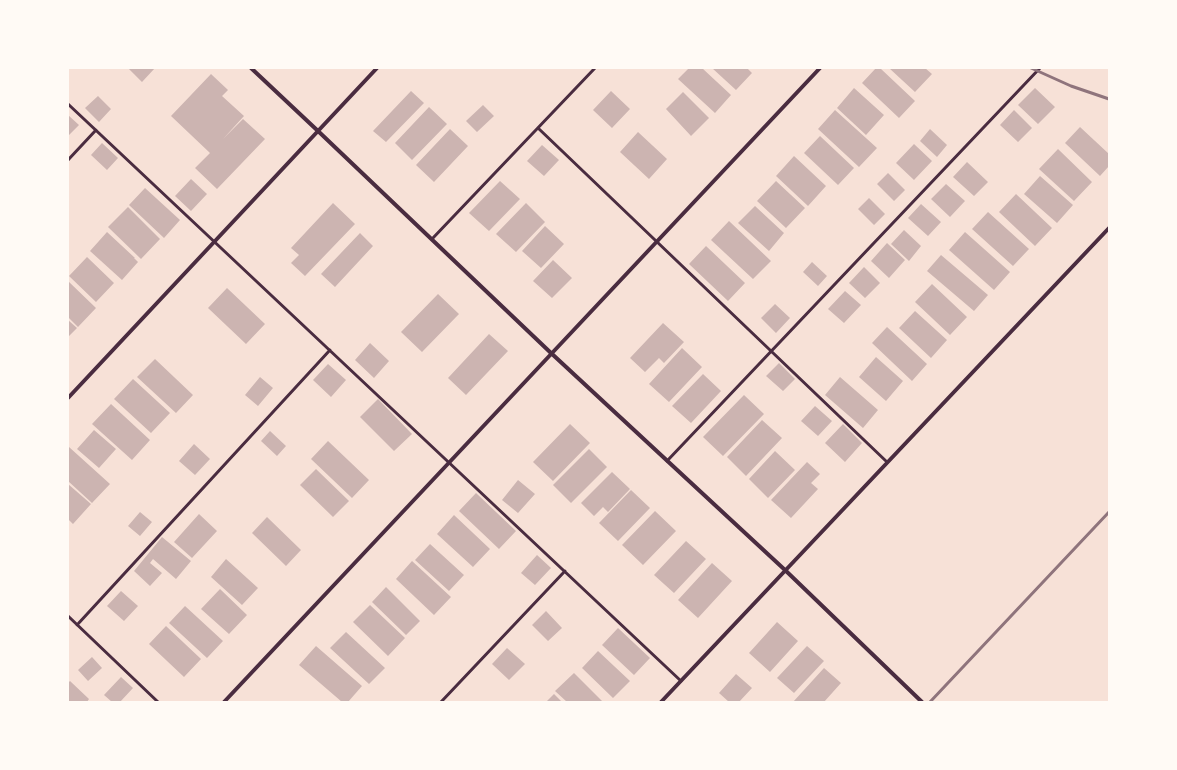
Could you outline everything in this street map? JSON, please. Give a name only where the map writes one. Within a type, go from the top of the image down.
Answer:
[{"type":"street","points":[[251,68],[551,353],[785,570],[922,702]]},
{"type":"street","points":[[68,398],[377,68]]},
{"type":"street","points":[[224,702],[820,68]]},
{"type":"street","points":[[661,702],[1109,228]]},
{"type":"lane","points":[[432,239],[595,68]]},
{"type":"lane","points":[[668,461],[1040,68]]},
{"type":"lane","points":[[68,104],[681,681]]},
{"type":"lane","points":[[538,128],[887,462]]},
{"type":"lane","points":[[68,160],[96,130]]},
{"type":"lane","points":[[77,625],[330,350]]},
{"type":"lane","points":[[441,702],[565,572]]},
{"type":"lane","points":[[68,616],[158,702]]},
{"type":"building","points":[[128,68],[155,68],[142,82]]},
{"type":"building","points":[[689,68],[702,68],[731,95],[715,113],[678,79]]},
{"type":"building","points":[[712,68],[747,68],[752,73],[736,90]]},
{"type":"building","points":[[876,68],[880,68],[915,101],[899,118],[862,83]]},
{"type":"building","points":[[889,68],[925,68],[932,74],[915,92]]},
{"type":"building","points":[[211,74],[228,90],[222,96],[244,116],[223,139],[243,119],[265,139],[217,189],[195,168],[210,153],[171,116]]},
{"type":"building","points":[[854,88],[884,115],[866,135],[837,108]]},
{"type":"building","points":[[1035,88],[1055,107],[1038,124],[1018,105]]},
{"type":"building","points":[[411,91],[424,103],[386,142],[373,131]]},
{"type":"building","points":[[611,91],[630,109],[612,128],[593,110]]},
{"type":"building","points":[[683,92],[709,118],[691,136],[666,109]]},
{"type":"building","points":[[98,96],[111,109],[99,122],[85,108]]},
{"type":"building","points":[[483,105],[494,116],[477,132],[466,121]]},
{"type":"building","points":[[429,107],[447,124],[412,160],[395,143]]},
{"type":"building","points":[[835,110],[877,148],[859,167],[818,129]]},
{"type":"building","points":[[1014,110],[1032,128],[1018,142],[1000,125]]},
{"type":"building","points":[[68,115],[79,125],[68,136]]},
{"type":"building","points":[[1080,127],[1109,154],[1109,166],[1100,176],[1065,143]]},
{"type":"building","points":[[450,129],[468,146],[434,182],[416,165]]},
{"type":"building","points":[[930,129],[947,145],[937,157],[920,141]]},
{"type":"building","points":[[638,132],[667,159],[649,179],[620,152]]},
{"type":"building","points":[[820,136],[854,168],[838,185],[804,153]]},
{"type":"building","points":[[102,143],[118,158],[107,170],[91,155]]},
{"type":"building","points":[[914,144],[932,161],[914,180],[896,163]]},
{"type":"building","points":[[542,145],[559,160],[544,176],[527,161]]},
{"type":"building","points":[[1058,149],[1092,182],[1074,201],[1039,169]]},
{"type":"building","points":[[794,156],[826,186],[808,206],[776,176]]},
{"type":"building","points":[[967,162],[988,182],[974,196],[953,177]]},
{"type":"building","points":[[888,173],[905,190],[894,201],[877,184]]},
{"type":"building","points":[[1040,176],[1073,205],[1057,223],[1024,194]]},
{"type":"building","points":[[191,179],[207,194],[191,211],[175,196]]},
{"type":"building","points":[[500,181],[520,199],[489,231],[469,213]]},
{"type":"building","points":[[776,181],[805,208],[786,228],[757,201]]},
{"type":"building","points":[[946,184],[965,201],[950,217],[931,199]]},
{"type":"building","points":[[145,188],[180,220],[164,238],[129,205]]},
{"type":"building","points":[[1016,194],[1052,228],[1035,246],[999,212]]},
{"type":"building","points":[[869,198],[885,214],[874,225],[858,209]]},
{"type":"building","points":[[333,203],[355,224],[305,276],[291,263],[299,255],[291,248]]},
{"type":"building","points":[[526,203],[545,222],[516,252],[496,234]]},
{"type":"building","points":[[921,204],[941,222],[928,236],[908,218]]},
{"type":"building","points":[[755,206],[784,233],[769,251],[738,223]]},
{"type":"building","points":[[128,207],[160,239],[141,259],[108,227]]},
{"type":"building","points":[[988,212],[1029,249],[1013,266],[972,229]]},
{"type":"building","points":[[729,221],[771,261],[753,279],[711,240]]},
{"type":"building","points":[[545,226],[564,244],[541,268],[522,251]]},
{"type":"building","points":[[904,230],[921,246],[909,261],[891,244]]},
{"type":"building","points":[[107,232],[138,262],[122,280],[90,251]]},
{"type":"building","points":[[965,232],[1010,272],[994,290],[949,250]]},
{"type":"building","points":[[360,233],[373,246],[335,287],[321,274]]},
{"type":"building","points":[[887,243],[905,260],[889,278],[871,261]]},
{"type":"building","points":[[706,246],[745,283],[728,301],[689,264]]},
{"type":"building","points":[[941,255],[988,295],[974,311],[927,271]]},
{"type":"building","points":[[87,257],[114,283],[96,302],[69,276]]},
{"type":"building","points":[[553,260],[572,278],[552,298],[533,281]]},
{"type":"building","points":[[812,262],[827,276],[818,286],[803,272]]},
{"type":"building","points":[[864,267],[880,283],[865,298],[849,283]]},
{"type":"building","points":[[68,281],[96,308],[78,327],[68,317]]},
{"type":"building","points":[[932,284],[967,317],[950,335],[915,302]]},
{"type":"building","points":[[227,288],[265,324],[246,344],[208,308]]},
{"type":"building","points":[[845,291],[861,305],[844,323],[828,309]]},
{"type":"building","points":[[438,294],[459,314],[422,352],[401,332]]},
{"type":"building","points":[[775,304],[790,318],[776,333],[761,318]]},
{"type":"building","points":[[915,311],[947,340],[931,358],[899,328]]},
{"type":"building","points":[[68,320],[77,328],[68,337]]},
{"type":"building","points":[[663,323],[684,342],[664,363],[659,358],[645,372],[630,358]]},
{"type":"building","points":[[887,327],[927,364],[912,381],[872,343]]},
{"type":"building","points":[[489,334],[508,351],[466,395],[448,378]]},
{"type":"building","points":[[370,343],[389,361],[374,378],[355,360]]},
{"type":"building","points":[[682,348],[702,367],[669,402],[649,384]]},
{"type":"building","points":[[876,357],[903,381],[886,401],[859,377]]},
{"type":"building","points":[[155,359],[193,395],[176,413],[137,377]]},
{"type":"building","points":[[779,363],[795,379],[783,391],[766,376]]},
{"type":"building","points":[[328,364],[346,380],[331,397],[313,380]]},
{"type":"building","points":[[703,374],[721,391],[691,423],[672,406]]},
{"type":"building","points":[[260,377],[273,388],[258,406],[245,395]]},
{"type":"building","points":[[840,377],[878,410],[863,428],[825,395]]},
{"type":"building","points":[[133,379],[170,413],[151,433],[114,399]]},
{"type":"building","points":[[744,395],[764,414],[723,456],[703,437]]},
{"type":"building","points":[[378,399],[412,434],[394,451],[360,417]]},
{"type":"building","points":[[111,404],[150,440],[132,460],[92,424]]},
{"type":"building","points":[[815,406],[832,421],[818,436],[801,421]]},
{"type":"building","points":[[762,420],[782,438],[746,476],[727,457]]},
{"type":"building","points":[[570,424],[590,443],[553,481],[533,462]]},
{"type":"building","points":[[843,424],[862,443],[845,462],[825,443]]},
{"type":"building","points":[[94,430],[116,449],[99,468],[77,449]]},
{"type":"building","points":[[270,431],[286,446],[277,456],[261,441]]},
{"type":"building","points":[[328,441],[369,480],[352,498],[311,459]]},
{"type":"building","points":[[194,444],[210,459],[195,475],[179,461]]},
{"type":"building","points":[[69,447],[110,484],[92,503],[68,481]]},
{"type":"building","points":[[589,449],[607,467],[571,503],[553,485]]},
{"type":"building","points":[[775,451],[795,470],[768,498],[749,479]]},
{"type":"building","points":[[807,462],[820,474],[811,483],[818,489],[791,518],[771,500]]},
{"type":"building","points":[[316,469],[349,501],[333,517],[300,485]]},
{"type":"building","points":[[612,472],[630,489],[608,512],[603,507],[594,516],[581,503]]},
{"type":"building","points":[[518,480],[535,494],[518,513],[502,500]]},
{"type":"building","points":[[68,484],[91,504],[73,524],[68,519]]},
{"type":"building","points":[[631,490],[650,508],[618,541],[599,523]]},
{"type":"building","points":[[476,493],[516,531],[499,549],[459,511]]},
{"type":"building","points":[[655,511],[676,531],[643,565],[622,545]]},
{"type":"building","points":[[140,512],[152,522],[140,536],[128,526]]},
{"type":"building","points":[[199,514],[217,531],[192,558],[174,542]]},
{"type":"building","points":[[454,515],[490,549],[473,567],[437,534]]},
{"type":"building","points":[[267,517],[301,550],[286,566],[252,533]]},
{"type":"building","points":[[162,537],[191,561],[176,579],[153,559],[150,563],[162,573],[150,586],[134,571]]},
{"type":"building","points":[[686,541],[706,559],[674,593],[654,575]]},
{"type":"building","points":[[430,544],[464,575],[449,591],[415,560]]},
{"type":"building","points":[[537,555],[551,568],[535,585],[521,573]]},
{"type":"building","points":[[226,559],[258,588],[242,605],[211,577]]},
{"type":"building","points":[[412,561],[451,597],[434,615],[396,579]]},
{"type":"building","points":[[712,563],[732,581],[698,618],[678,600]]},
{"type":"building","points":[[386,587],[420,621],[406,635],[372,602]]},
{"type":"building","points":[[220,589],[247,615],[229,634],[201,609]]},
{"type":"building","points":[[121,591],[138,606],[124,621],[107,606]]},
{"type":"building","points":[[370,605],[405,638],[388,656],[353,622]]},
{"type":"building","points":[[185,606],[223,641],[207,658],[169,623]]},
{"type":"building","points":[[546,611],[562,628],[548,641],[532,625]]},
{"type":"building","points":[[777,622],[798,641],[770,672],[749,653]]},
{"type":"building","points":[[166,626],[201,659],[184,677],[149,644]]},
{"type":"building","points":[[618,628],[650,658],[634,675],[602,645]]},
{"type":"building","points":[[346,632],[385,668],[369,684],[330,648]]},
{"type":"building","points":[[316,646],[362,686],[348,702],[342,702],[299,665]]},
{"type":"building","points":[[807,646],[824,661],[794,693],[777,678]]},
{"type":"building","points":[[507,648],[525,664],[509,680],[492,664]]},
{"type":"building","points":[[598,651],[630,681],[613,698],[582,668]]},
{"type":"building","points":[[92,657],[102,668],[88,681],[78,670]]},
{"type":"building","points":[[824,668],[841,683],[824,702],[793,702]]},
{"type":"building","points":[[574,673],[603,702],[567,702],[555,691]]},
{"type":"building","points":[[736,674],[752,688],[739,702],[729,702],[719,693]]},
{"type":"building","points":[[121,677],[133,688],[120,702],[112,702],[104,695]]},
{"type":"building","points":[[70,681],[89,699],[87,702],[68,702],[68,683]]},
{"type":"building","points":[[554,694],[562,702],[546,702]]},
{"type":"railway","points":[[1031,68],[1071,86],[1109,99]]},
{"type":"railway","points":[[930,702],[1109,512]]}]
